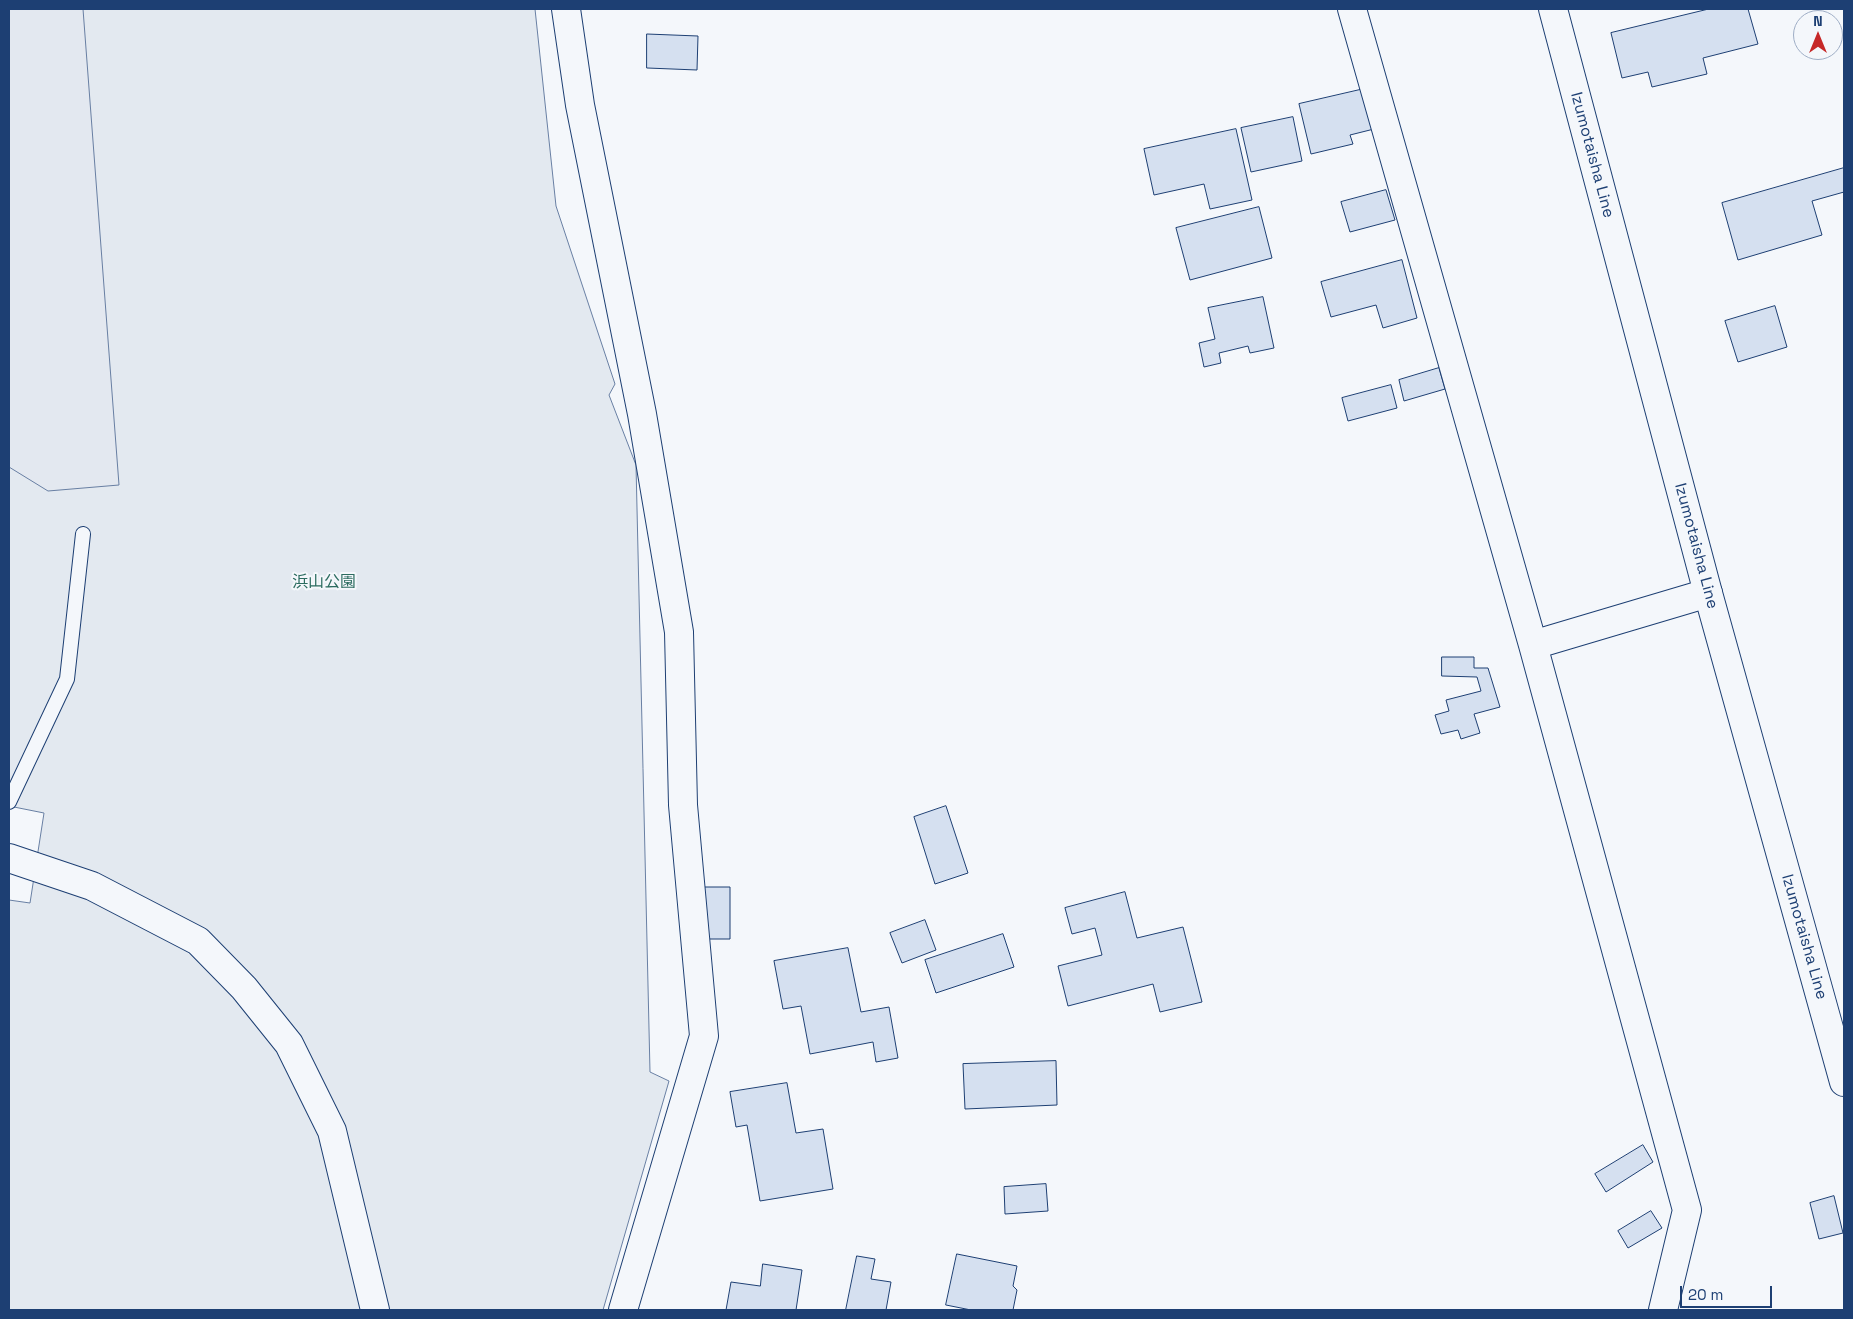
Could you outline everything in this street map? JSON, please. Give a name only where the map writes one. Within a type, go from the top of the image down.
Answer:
[{"type":"street","points":[[566,9],[580,105],[642,414],[679,632],[683,806],[704,1036],[623,1310]]},
{"type":"street","points":[[1352,9],[1533,645],[1688,1210],[1662,1310]]},
{"type":"street","name":"Izumotaisha Line","points":[[1555,9],[1708,593],[1844,1082]]},
{"type":"street","points":[[1533,645],[1708,593]]},
{"type":"street","points":[[9,858],[92,886],[198,941],[244,988],[289,1044],[332,1131],[375,1310]]},
{"type":"lane","points":[[9,802],[68,679],[83,534]]},
{"type":"green space","name":"浜山公園","points":[[9,9],[535,9],[556,206],[615,384],[609,395],[636,465],[650,1072],[669,1081],[603,1310],[9,1310],[9,900],[30,903],[44,813],[9,806]]},
{"type":"shaded area","points":[[9,9],[83,9],[119,485],[48,491],[9,467]]},
{"type":"building","points":[[1709,9],[1748,9],[1758,44],[1703,58],[1707,74],[1652,87],[1648,72],[1622,78],[1611,33]]},
{"type":"building","points":[[647,34],[698,36],[697,70],[647,68]]},
{"type":"building","points":[[1364,89],[1374,129],[1350,135],[1353,144],[1311,154],[1299,104]]},
{"type":"building","points":[[1293,117],[1302,161],[1251,172],[1241,128]]},
{"type":"building","points":[[1236,129],[1252,200],[1210,209],[1204,184],[1154,195],[1144,149]]},
{"type":"building","points":[[1844,168],[1844,192],[1812,201],[1822,235],[1738,260],[1722,203]]},
{"type":"building","points":[[1386,190],[1395,220],[1350,232],[1341,202]]},
{"type":"building","points":[[1259,207],[1272,258],[1190,280],[1176,228]]},
{"type":"building","points":[[1402,260],[1417,318],[1383,328],[1376,305],[1331,317],[1321,282]]},
{"type":"building","points":[[1263,297],[1274,348],[1250,353],[1248,346],[1219,353],[1221,363],[1204,367],[1199,343],[1215,339],[1208,308]]},
{"type":"building","points":[[1775,306],[1787,347],[1738,362],[1725,321]]},
{"type":"building","points":[[1439,368],[1445,389],[1404,401],[1399,380]]},
{"type":"building","points":[[1391,385],[1397,408],[1348,421],[1342,398]]},
{"type":"building","points":[[1442,657],[1474,657],[1474,668],[1488,668],[1500,707],[1474,714],[1480,733],[1461,739],[1458,730],[1441,734],[1435,715],[1449,711],[1446,700],[1481,691],[1477,677],[1442,676]]},
{"type":"building","points":[[946,806],[968,873],[935,884],[914,817]]},
{"type":"building","points":[[703,887],[730,887],[730,939],[704,939]]},
{"type":"building","points":[[1125,892],[1137,938],[1183,927],[1202,1002],[1160,1012],[1153,984],[1068,1006],[1058,966],[1102,955],[1095,928],[1072,934],[1065,908]]},
{"type":"building","points":[[925,920],[936,950],[902,963],[890,933]]},
{"type":"building","points":[[1003,934],[1014,967],[936,993],[925,960]]},
{"type":"building","points":[[848,948],[861,1012],[889,1007],[898,1058],[876,1062],[873,1042],[810,1054],[801,1006],[783,1009],[774,961]]},
{"type":"building","points":[[1056,1061],[1057,1105],[965,1109],[963,1064]]},
{"type":"building","points":[[787,1083],[796,1133],[823,1129],[833,1189],[760,1201],[747,1125],[736,1127],[730,1092]]},
{"type":"building","points":[[1643,1145],[1653,1162],[1606,1192],[1595,1174]]},
{"type":"building","points":[[1046,1184],[1048,1211],[1005,1214],[1004,1187]]},
{"type":"building","points":[[1834,1196],[1843,1233],[1819,1239],[1810,1203]]},
{"type":"building","points":[[1651,1211],[1662,1228],[1628,1248],[1618,1231]]},
{"type":"building","points":[[957,1254],[1017,1266],[1013,1286],[1017,1290],[1013,1310],[971,1310],[946,1305]]},
{"type":"building","points":[[857,1256],[875,1259],[871,1279],[891,1282],[886,1310],[846,1310]]},
{"type":"building","points":[[763,1264],[802,1270],[796,1310],[726,1310],[731,1282],[760,1286]]}]
